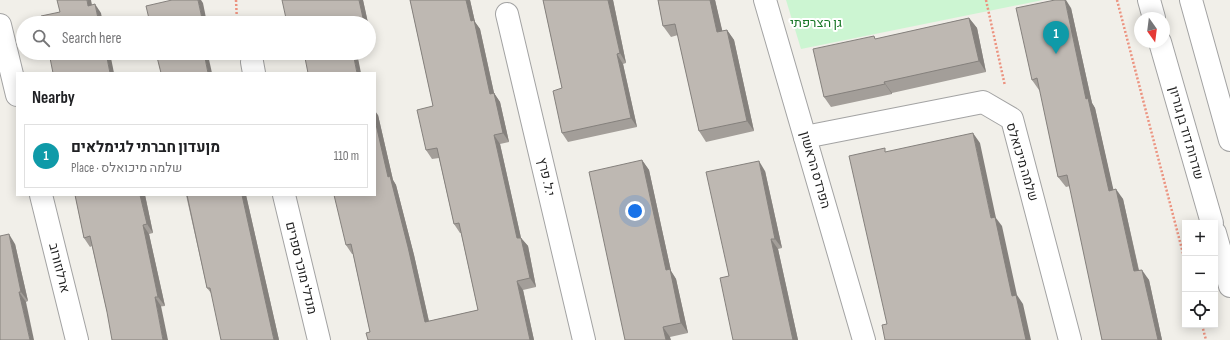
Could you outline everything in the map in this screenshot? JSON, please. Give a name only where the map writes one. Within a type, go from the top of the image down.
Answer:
[{"type":"street","name":"הפרדס הראשון","points":[[765,0],[864,340]]},
{"type":"street","points":[[1149,0],[1152,12]]},
{"type":"street","points":[[1191,0],[1230,140]]},
{"type":"street","name":"י.ל. פרץ","points":[[507,14],[584,340]]},
{"type":"street","points":[[0,25],[16,91]]},
{"type":"street","name":"שדרות דוד בן גוריון","points":[[1162,48],[1211,220]]},
{"type":"street","name":"שלמה מיכואלס","points":[[805,137],[982,102],[1012,119],[1070,340]]},
{"type":"street","name":"ארלוזורוב","points":[[42,196],[77,340]]},
{"type":"street","name":"מנדלי מוכר ספרים","points":[[284,196],[319,340]]},
{"type":"street","points":[[1218,244],[1230,286]]},
{"type":"path","points":[[236,0],[237,16]]},
{"type":"path","points":[[986,0],[1012,119]]},
{"type":"path","points":[[1117,0],[1184,256]]},
{"type":"path","points":[[1203,328],[1206,340]]},
{"type":"green space","name":"גן הצרפתי","points":[[786,0],[1043,0],[801,49]]},
{"type":"building","points":[[57,0],[87,0],[88,6],[95,4],[98,16],[41,16],[60,12]]},
{"type":"building","points":[[172,0],[198,0],[201,16],[148,16],[146,6]]},
{"type":"building","points":[[282,0],[359,0],[363,16],[285,16]]},
{"type":"building","points":[[410,0],[466,0],[471,21],[474,20],[490,94],[494,93],[503,133],[494,135],[517,238],[521,238],[530,278],[517,281],[530,340],[368,340],[366,333],[370,332],[351,244],[346,245],[334,196],[376,196],[376,124],[388,177],[390,176],[408,247],[425,322],[478,310],[459,223],[454,224],[437,148],[426,150],[417,110],[433,106]]},
{"type":"building","points":[[543,0],[608,0],[620,53],[617,54],[631,118],[562,133],[553,91],[562,88]]},
{"type":"building","points":[[658,0],[710,0],[717,32],[727,30],[747,121],[699,131],[675,24],[663,26]]},
{"type":"building","points":[[1055,0],[1065,0],[1086,99],[1088,98],[1109,191],[1116,189],[1134,271],[1142,270],[1158,340],[1102,340],[1067,175],[1058,177],[1037,78],[1032,80],[1016,8]]},
{"type":"building","points":[[969,18],[979,61],[824,97],[813,49],[874,36],[875,39]]},
{"type":"building","points":[[50,60],[107,60],[110,72],[53,72]]},
{"type":"building","points":[[158,60],[205,60],[208,72],[161,72]]},
{"type":"building","points":[[305,60],[354,60],[357,72],[308,72]]},
{"type":"building","points":[[973,133],[991,218],[995,217],[1012,296],[1016,295],[1026,340],[885,340],[882,325],[887,324],[849,156],[885,148],[885,152]]},
{"type":"building","points":[[642,160],[666,270],[670,269],[681,323],[663,327],[666,340],[625,340],[589,172]]},
{"type":"building","points":[[759,161],[775,239],[771,239],[793,340],[733,340],[720,278],[729,276],[706,172]]},
{"type":"building","points":[[75,196],[140,196],[147,224],[143,225],[158,297],[155,297],[163,340],[112,340],[90,236],[84,238]]},
{"type":"building","points":[[187,196],[242,196],[274,340],[221,340],[210,288],[207,288]]},
{"type":"building","points":[[9,234],[21,292],[19,292],[30,340],[0,340],[0,236]]},
{"type":"place","name":"מןעדון חברתי לגימלאים","points":[[1056,54]]}]
